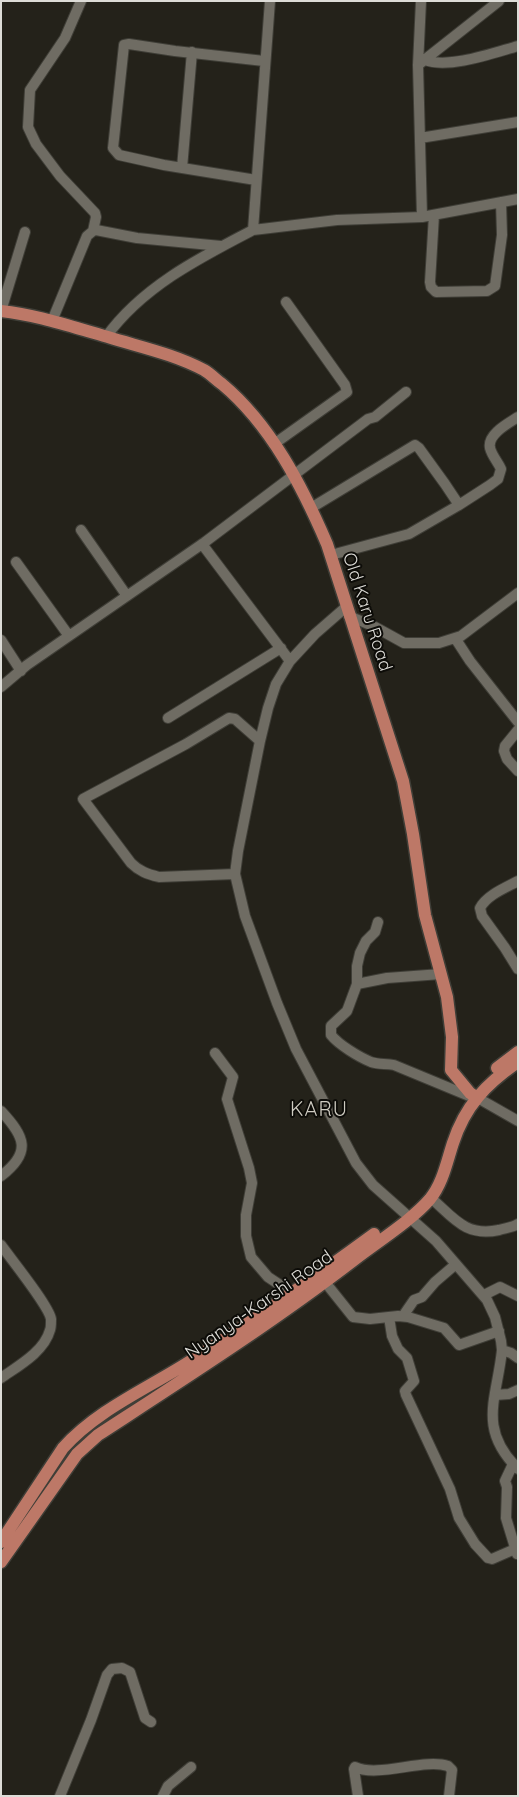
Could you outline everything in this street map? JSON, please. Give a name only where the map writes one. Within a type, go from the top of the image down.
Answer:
[{"type":"main road","name":"Old Karu Road","points":[[1,311],[52,321],[185,362],[206,371],[235,395],[257,420],[294,476],[311,508],[331,555],[403,781],[425,915],[447,997],[452,1036],[450,1066],[453,1074],[472,1096]]},
{"type":"main road","name":"Nyanya-Karshi Road","points":[[190,1367],[254,1333],[325,1282],[407,1215],[432,1180],[450,1129],[460,1109],[482,1081],[518,1052]]},
{"type":"main road","name":"Nyanya-Karshi Road","points":[[1,1562],[77,1454],[98,1436],[178,1375],[431,1198],[447,1164],[472,1096],[518,1062]]},
{"type":"main road","name":"Nyanya-Karshi Road","points":[[1,1542],[63,1448],[74,1436],[116,1405],[178,1375]]},
{"type":"street","points":[[81,1],[65,38],[30,90],[28,127],[30,135],[60,176],[95,213],[93,231]]},
{"type":"street","points":[[252,230],[270,1]]},
{"type":"street","points":[[421,1],[420,138],[422,217]]},
{"type":"street","points":[[421,62],[499,1]]},
{"type":"street","points":[[256,180],[119,155],[113,148],[124,45],[129,44],[264,61]]},
{"type":"street","points":[[421,62],[458,61],[518,46]]},
{"type":"street","points":[[182,168],[192,52]]},
{"type":"street","points":[[420,138],[518,122]]},
{"type":"street","points":[[106,337],[118,321],[136,303],[200,258],[252,230],[337,220],[422,217],[518,199]]},
{"type":"street","points":[[434,215],[431,287],[436,292],[487,291],[495,286],[502,235],[501,202]]},
{"type":"street","points":[[52,321],[86,236],[93,231],[137,238],[223,246]]},
{"type":"street","points":[[1,311],[25,232]]},
{"type":"street","points":[[274,444],[348,392],[345,385],[286,302]]},
{"type":"street","points":[[1,686],[69,636],[202,544],[406,392]]},
{"type":"street","points":[[331,555],[408,534],[459,505],[498,479],[501,469],[490,444],[495,434],[518,417]]},
{"type":"street","points":[[311,508],[415,445],[446,484],[459,505]]},
{"type":"street","points":[[80,530],[126,596]]},
{"type":"street","points":[[202,544],[290,661]]},
{"type":"street","points":[[16,562],[69,636]]},
{"type":"street","points":[[389,1317],[392,1336],[398,1348],[407,1358],[414,1381],[405,1390],[406,1394],[450,1489],[459,1518],[475,1544],[488,1558],[516,1552],[506,1518],[507,1487],[505,1481],[515,1467],[500,1445],[492,1424],[502,1350],[496,1317],[484,1295],[436,1240],[373,1184],[356,1163],[296,1049],[277,1004],[245,916],[235,874],[260,741],[276,684],[290,661],[315,634],[348,612],[404,643],[438,643],[461,636],[518,593]]},
{"type":"street","points":[[455,638],[470,661],[518,722]]},
{"type":"street","points":[[1,640],[20,671]]},
{"type":"street","points":[[168,718],[281,648]]},
{"type":"street","points":[[235,874],[158,877],[148,874],[131,863],[84,799],[186,744],[229,718],[235,720],[260,741]]},
{"type":"street","points":[[518,730],[505,746],[504,751],[507,759],[518,771]]},
{"type":"street","points":[[518,881],[495,894],[483,903],[480,908],[482,916],[518,969]]},
{"type":"street","points":[[378,922],[375,932],[366,941],[360,952],[357,966],[357,984],[347,1011],[330,1026],[333,1038],[371,1062],[384,1065],[389,1064],[472,1096],[518,1121]]},
{"type":"street","points":[[357,984],[387,978],[441,974]]},
{"type":"street","points":[[215,1053],[232,1077],[227,1099],[252,1183],[246,1215],[246,1236],[251,1257],[268,1277],[292,1294]]},
{"type":"street","points":[[1,1111],[20,1135],[23,1144],[16,1164],[1,1176]]},
{"type":"street","points":[[431,1198],[463,1226],[474,1231],[488,1232],[518,1224]]},
{"type":"street","points":[[1,1246],[44,1305],[51,1318],[50,1331],[42,1346],[28,1359],[1,1378]]},
{"type":"street","points":[[403,1316],[414,1300],[422,1297],[435,1282],[456,1264]]},
{"type":"street","points":[[325,1282],[353,1318],[370,1319],[403,1316],[444,1328],[459,1345],[499,1331]]},
{"type":"street","points":[[484,1295],[500,1287],[518,1296]]},
{"type":"street","points":[[502,1350],[518,1358]]},
{"type":"street","points":[[495,1395],[509,1394],[518,1390]]},
{"type":"street","points":[[60,1796],[91,1720],[107,1674],[112,1669],[122,1668],[130,1672],[145,1718],[151,1722]]},
{"type":"street","points":[[358,1796],[355,1767],[367,1770],[436,1764],[448,1766],[452,1770],[448,1796]]},
{"type":"street","points":[[164,1796],[168,1786],[191,1767]]},
{"type":"district","name":"KARU","points":[[319,1110]]}]
